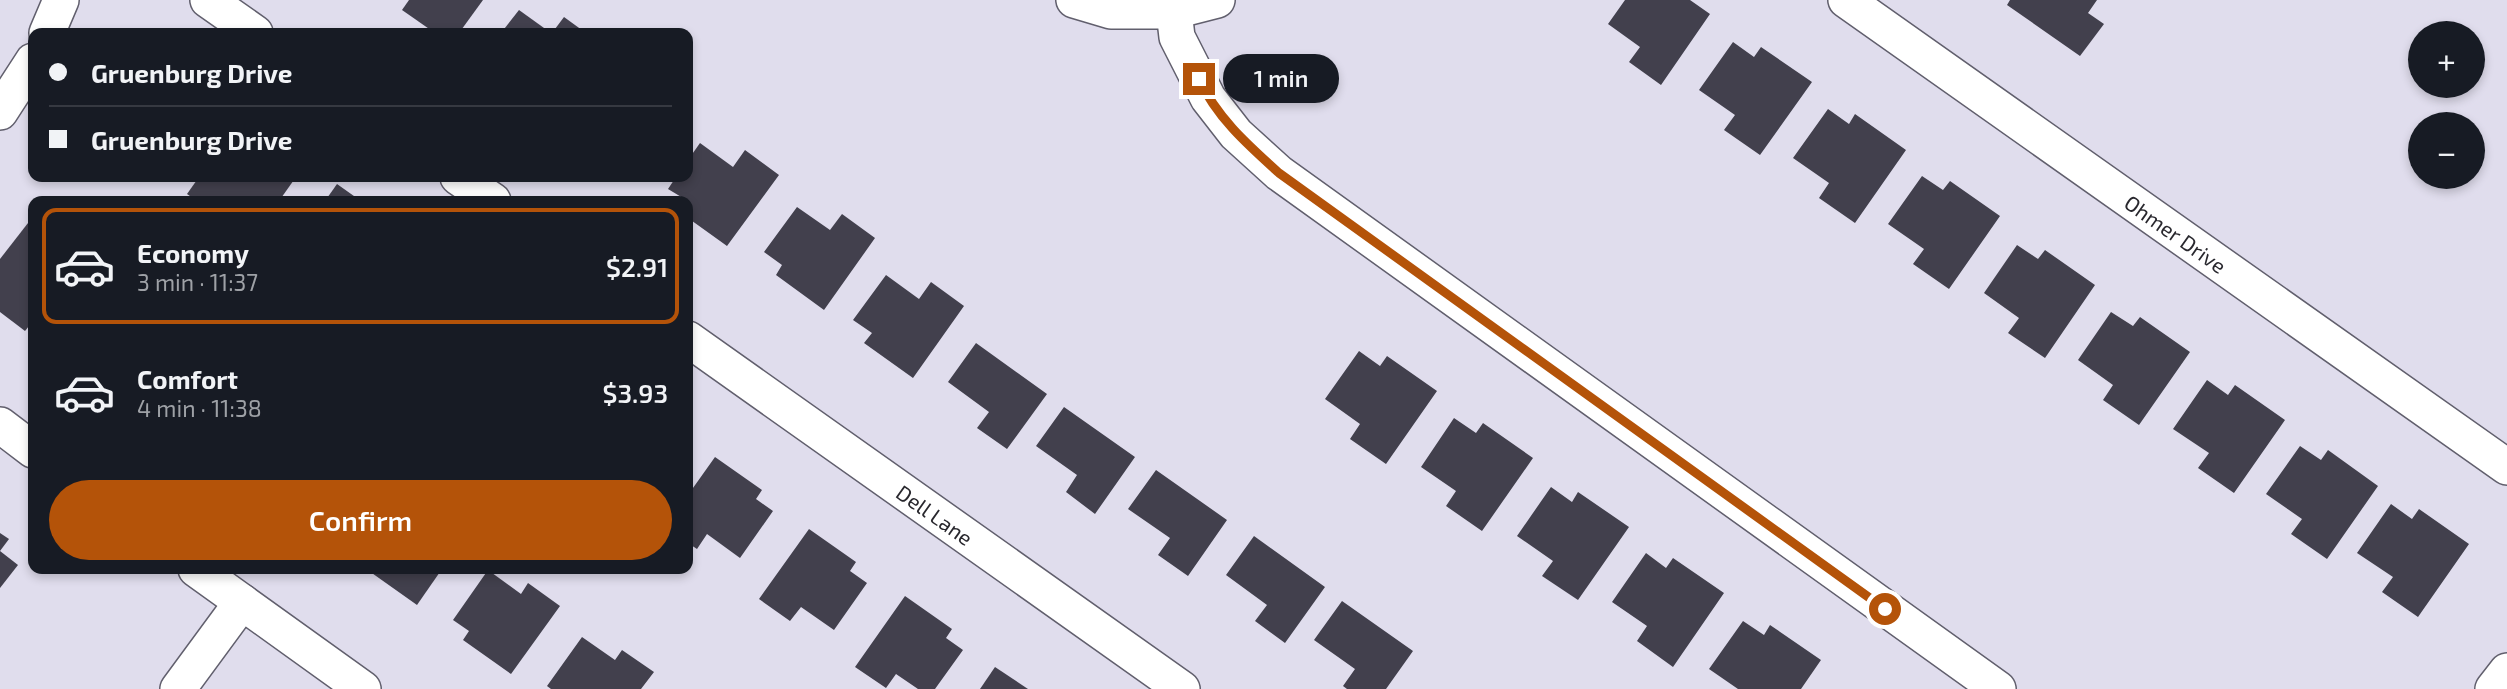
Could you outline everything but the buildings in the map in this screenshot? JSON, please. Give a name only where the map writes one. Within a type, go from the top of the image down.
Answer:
[{"type":"street","points":[[49,28],[61,0]]},
{"type":"street","points":[[208,0],[248,28]]},
{"type":"street","points":[[1074,0],[1111,11],[1174,12],[1217,0]]},
{"type":"street","name":"Ohmer Drive","points":[[1846,0],[1890,12],[2507,467]]},
{"type":"street","points":[[1174,12],[1177,37],[1208,98],[1236,134],[1279,173],[1998,689]]},
{"type":"street","points":[[0,112],[28,69]]},
{"type":"street","points":[[465,182],[485,196]]},
{"type":"street","name":"Dell Lane","points":[[693,344],[1182,689]]},
{"type":"street","points":[[0,425],[28,446]]},
{"type":"street","points":[[203,574],[363,689]]},
{"type":"street","points":[[178,689],[242,602]]},
{"type":"street","points":[[2493,689],[2507,670]]},
{"type":"route","points":[[1199,79],[1208,98],[1236,134],[1279,173],[1885,609]]}]
